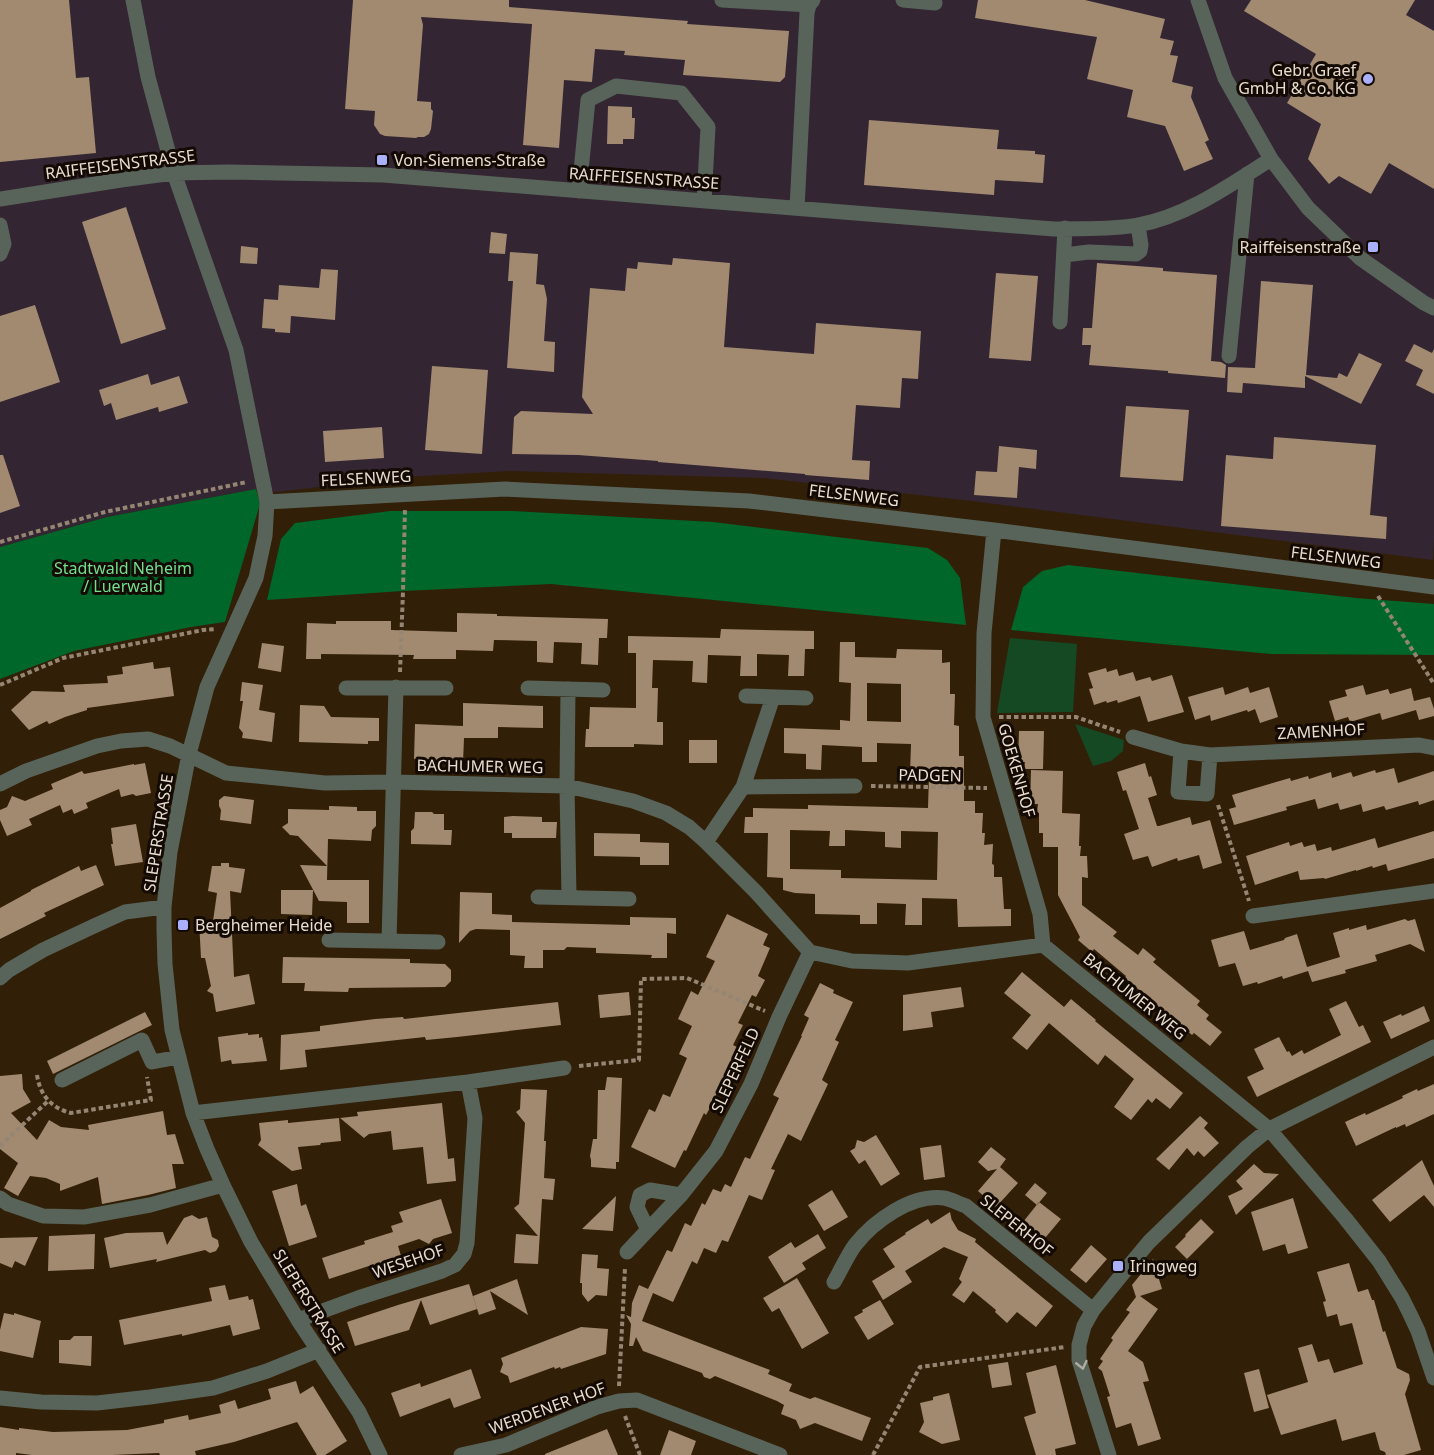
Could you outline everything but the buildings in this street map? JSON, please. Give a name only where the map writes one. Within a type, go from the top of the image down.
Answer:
[{"type":"street","points":[[133,0],[148,77],[174,173],[236,350],[267,502]]},
{"type":"street","points":[[722,0],[811,2],[807,13],[797,208]]},
{"type":"street","points":[[903,0],[935,3]]},
{"type":"street","points":[[1198,0],[1225,78],[1271,159],[1308,208],[1360,258],[1434,308]]},
{"type":"street","points":[[579,191],[588,100],[616,86],[681,93],[708,127],[704,201]]},
{"type":"street","name":"RAIFFEISENSTRASSE","points":[[0,199],[174,173],[383,175],[1054,229],[1120,227],[1163,219],[1205,200],[1271,159]]},
{"type":"street","points":[[1229,356],[1247,174]]},
{"type":"street","points":[[0,225],[4,244],[0,254]]},
{"type":"street","points":[[1064,255],[1089,252],[1136,254],[1140,251],[1141,245],[1138,225]]},
{"type":"street","points":[[1060,322],[1065,228]]},
{"type":"street","name":"FELSENWEG","points":[[267,502],[506,489],[749,501],[1434,587]]},
{"type":"street","name":"SLEPERSTRASSE","points":[[267,502],[265,536],[256,578],[207,687],[189,754],[170,852],[164,907],[165,964],[172,1030],[193,1113],[223,1185],[251,1242],[298,1320],[359,1412],[380,1455]]},
{"type":"street","name":"GOEKENHOF","points":[[994,530],[984,633],[983,717],[1040,914],[1043,945]]},
{"type":"street","name":"BACHUMER WEG","points":[[389,941],[398,687]]},
{"type":"street","points":[[346,688],[446,688]]},
{"type":"street","points":[[528,688],[603,690]]},
{"type":"street","name":"BACHUMER WEG","points":[[568,689],[569,897]]},
{"type":"street","points":[[746,696],[807,698]]},
{"type":"street","points":[[706,842],[743,787],[773,698]]},
{"type":"street","name":"ZAMENHOF","points":[[1133,737],[1181,752],[1210,755],[1419,745],[1434,748]]},
{"type":"street","name":"BACHUMER WEG","points":[[0,784],[36,767],[97,746],[148,739],[189,754],[226,773],[325,783],[393,782],[567,786],[633,801],[666,813],[689,827],[756,892],[810,952]]},
{"type":"street","points":[[1181,752],[1178,792],[1207,795],[1210,755]]},
{"type":"street","points":[[743,787],[855,786]]},
{"type":"street","points":[[1253,916],[1434,891]]},
{"type":"street","points":[[538,897],[629,899]]},
{"type":"street","points":[[0,978],[43,950],[125,912],[164,907]]},
{"type":"street","points":[[329,940],[438,942]]},
{"type":"street","points":[[810,952],[852,962],[908,963],[1043,945]]},
{"type":"street","name":"BACHUMER WEG","points":[[1043,945],[1269,1129],[1379,1261],[1430,1351],[1434,1378]]},
{"type":"street","name":"SLEPERFELD","points":[[627,1252],[681,1195],[716,1151],[751,1084],[810,952]]},
{"type":"street","points":[[62,1080],[142,1040],[152,1062],[179,1057]]},
{"type":"street","points":[[1109,1455],[1079,1360],[1079,1345],[1084,1326],[1093,1310],[1149,1242],[1247,1147],[1269,1129],[1434,1047]]},
{"type":"street","points":[[193,1113],[468,1082],[564,1068]]},
{"type":"street","name":"WESEHOF","points":[[298,1320],[442,1271],[455,1265],[464,1254],[468,1234],[475,1118],[468,1082]]},
{"type":"street","points":[[0,1198],[8,1204],[43,1216],[84,1217],[150,1205],[223,1185]]},
{"type":"street","points":[[648,1230],[638,1207],[640,1195],[650,1190],[681,1195]]},
{"type":"street","name":"SLEPERHOF","points":[[834,1282],[855,1246],[877,1222],[902,1207],[925,1198],[945,1198],[966,1206],[1093,1310]]},
{"type":"street","points":[[0,1398],[41,1402],[97,1403],[213,1388],[267,1371],[319,1350]]},
{"type":"street","name":"WERDENER HOF","points":[[461,1455],[506,1445],[597,1407],[619,1401],[637,1400],[780,1455]]},
{"type":"path","points":[[0,542],[105,512],[263,479]]},
{"type":"path","points":[[398,687],[405,494]]},
{"type":"path","points":[[1366,578],[1434,684]]},
{"type":"path","points":[[0,685],[63,658],[203,630],[233,629]]},
{"type":"path","points":[[983,717],[1076,717],[1133,737]]},
{"type":"path","name":"PADGEN","points":[[855,786],[1004,789]]},
{"type":"path","points":[[1207,795],[1218,803],[1253,916]]},
{"type":"path","points":[[564,1068],[639,1060],[641,980],[687,978],[779,1017]]},
{"type":"path","points":[[38,1075],[39,1085],[48,1101],[61,1110],[71,1113],[151,1100],[147,1078],[152,1062]]},
{"type":"path","points":[[0,1146],[48,1101]]},
{"type":"path","points":[[627,1252],[619,1401],[640,1455]]},
{"type":"path","points":[[873,1455],[920,1367],[1079,1345]]},
{"type":"shaded area","points":[[0,0],[1434,0],[1433,560],[964,500],[763,478],[510,471],[404,477],[277,492],[256,489],[107,517],[0,547]]},
{"type":"green space","name":"Stadtwald Neheim / Luerwald","points":[[256,489],[260,504],[225,622],[74,651],[0,679],[0,547],[107,517]]},
{"type":"green space","points":[[390,511],[513,511],[713,522],[928,548],[947,560],[960,578],[966,625],[551,584],[267,600],[281,539],[295,523]]},
{"type":"green space","points":[[1068,565],[1356,598],[1434,604],[1434,655],[1271,654],[1011,630],[1023,587],[1042,571]]},
{"type":"green space","points":[[1010,638],[1077,644],[1073,712],[997,713]]},
{"type":"green space","points":[[1075,724],[1124,740],[1123,751],[1111,761],[1093,766]]},
{"type":"place","name":"Gebr. Graef GmbH & Co. KG","points":[[1368,79]]},
{"type":"place","name":"Von-Siemens-Straße","points":[[382,160]]},
{"type":"place","name":"Raiffeisenstraße","points":[[1373,247]]},
{"type":"place","name":"Bergheimer Heide","points":[[183,925]]},
{"type":"place","name":"Iringweg","points":[[1118,1266]]}]
